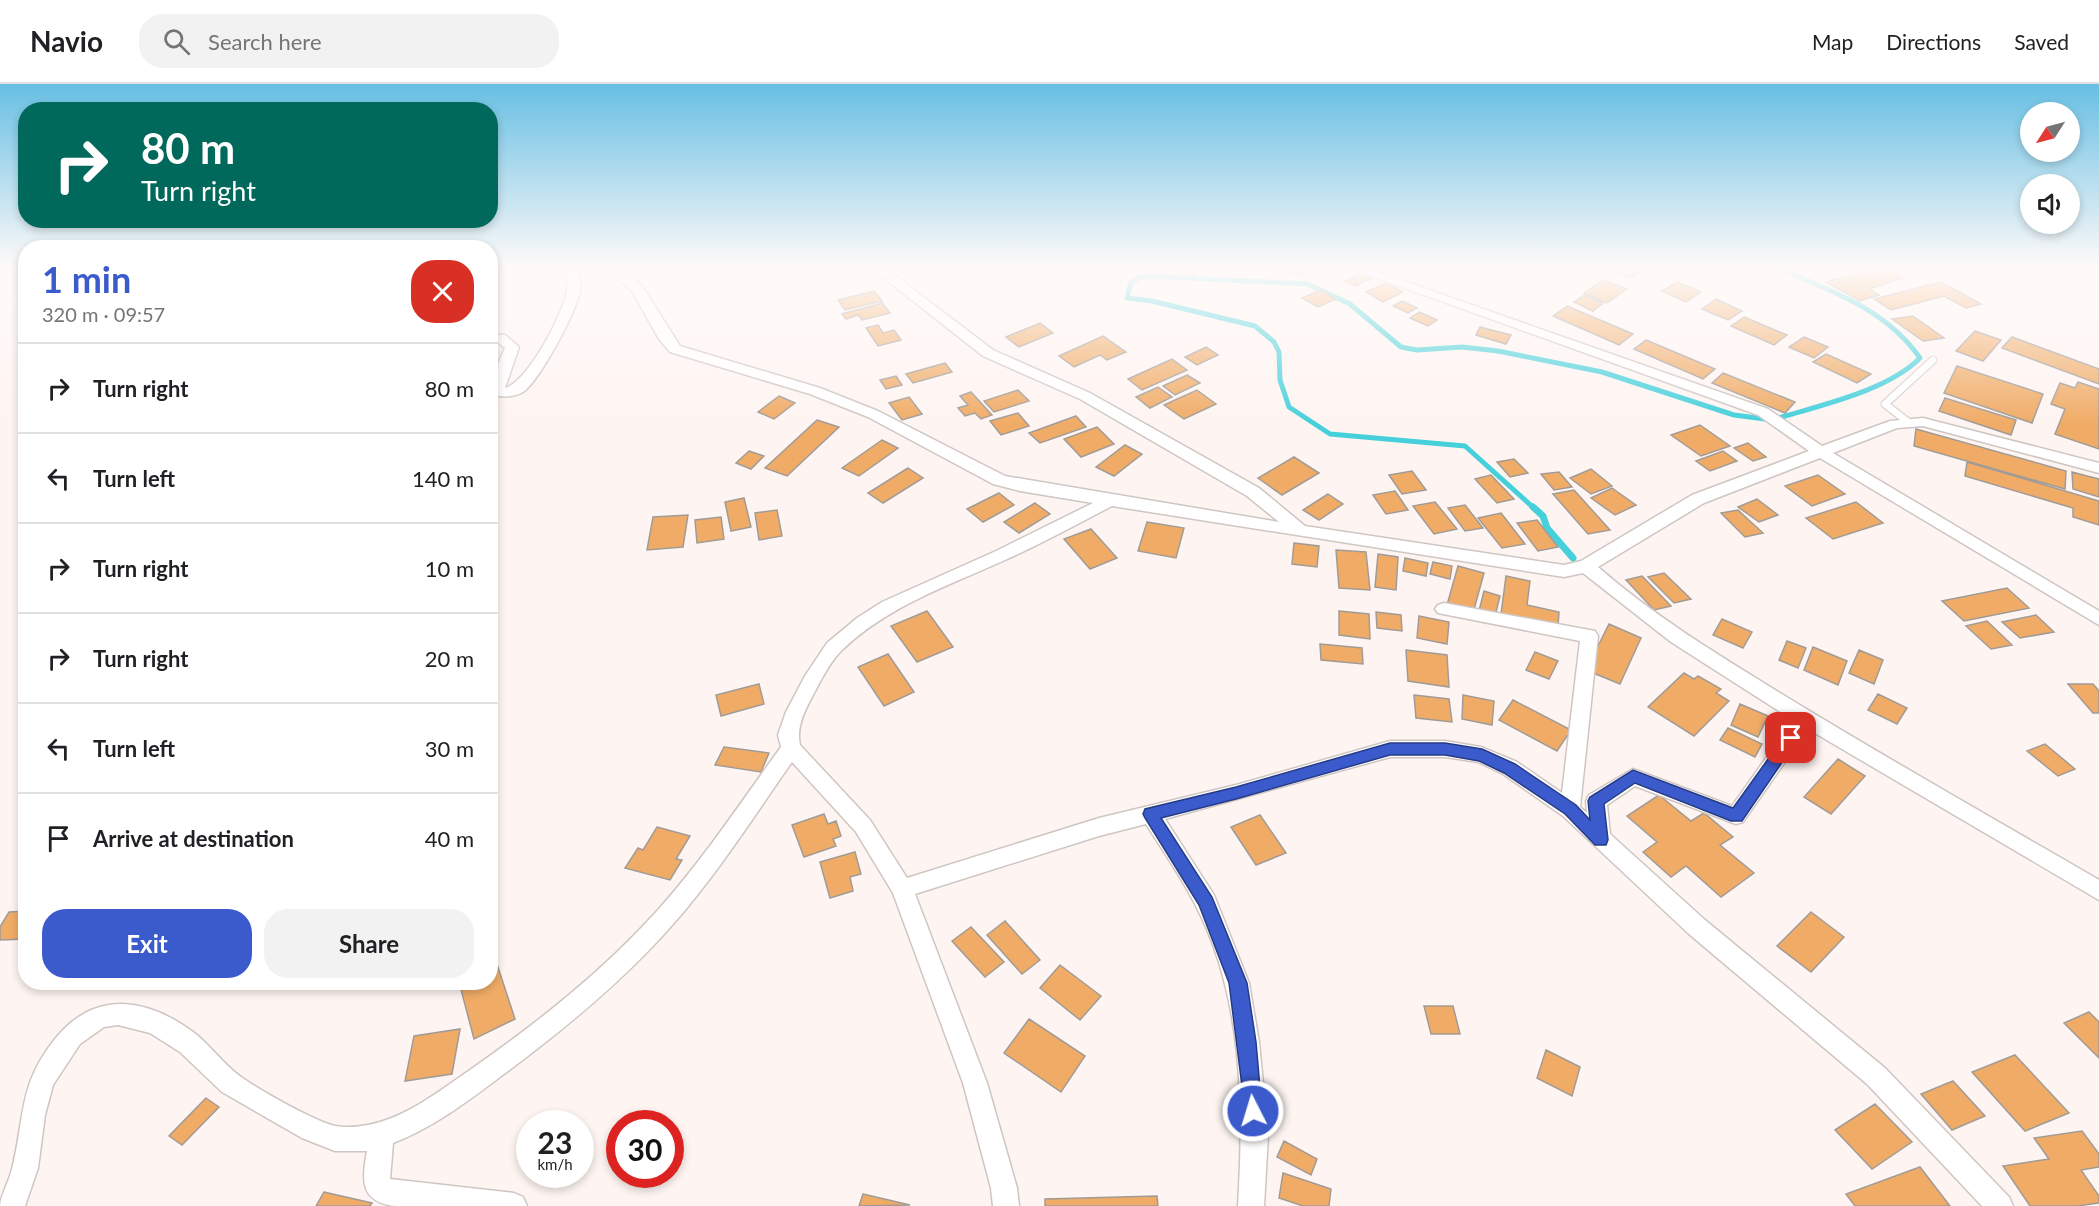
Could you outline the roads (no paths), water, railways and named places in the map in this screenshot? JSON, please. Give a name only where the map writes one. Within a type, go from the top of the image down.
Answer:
[{"type":"street","points":[[498,392],[501,393],[518,389],[530,377],[562,319]]},
{"type":"street","points":[[655,319],[675,349],[815,391],[873,414],[999,480],[1020,486],[1551,570],[1575,570],[1586,566],[1698,499],[1895,424],[1908,422],[1939,425],[2099,468]]},
{"type":"street","points":[[944,319],[988,353],[1095,401],[1253,492],[1300,530]]},
{"type":"street","points":[[1498,319],[1747,405],[1774,418],[1820,451],[2099,619]]},
{"type":"street","points":[[498,338],[512,347],[498,386]]},
{"type":"street","points":[[1006,1206],[1004,1188],[975,1083],[902,889],[863,826],[791,748],[788,735],[795,712],[833,648],[863,622],[888,606],[1002,555],[1110,501]]},
{"type":"street","points":[[1586,566],[1619,596],[1664,630],[1805,718],[2099,891]]},
{"type":"street","points":[[1444,609],[1588,636],[1570,810]]},
{"type":"street","points":[[1600,840],[1596,801],[1633,777],[1736,816],[1805,718]]},
{"type":"street","points":[[11,1206],[23,1179],[42,1081],[69,1040],[86,1023],[92,1018],[116,1013],[125,1012],[141,1018],[183,1040],[231,1084],[324,1135],[350,1140],[382,1134],[412,1124],[498,1065],[575,1003],[620,963],[689,888],[791,748]]},
{"type":"street","points":[[902,889],[1098,827],[1236,793],[1390,749],[1445,749],[1482,755],[1510,768],[1570,810],[1697,927],[1876,1076],[2000,1206]]},
{"type":"street","points":[[1151,814],[1206,902],[1238,983],[1247,1042],[1255,1134],[1251,1206]]},
{"type":"street","points":[[382,1134],[375,1178],[378,1187],[386,1192],[514,1206]]},
{"type":"lane","points":[[1908,422],[1885,405],[1891,396],[1933,360]]},
{"type":"waterway","points":[[1228,319],[1255,326],[1274,342],[1279,352],[1280,380],[1289,407],[1330,434],[1465,446],[1535,509]]},
{"type":"waterway","points":[[1368,319],[1401,347],[1417,350],[1462,347],[1498,351],[1602,372],[1734,415],[1765,419]]},
{"type":"waterway","points":[[1782,417],[1874,387],[1907,369],[1920,358],[1906,341],[1881,319]]},
{"type":"waterway","points":[[1533,507],[1543,516],[1547,528],[1573,558]]}]
